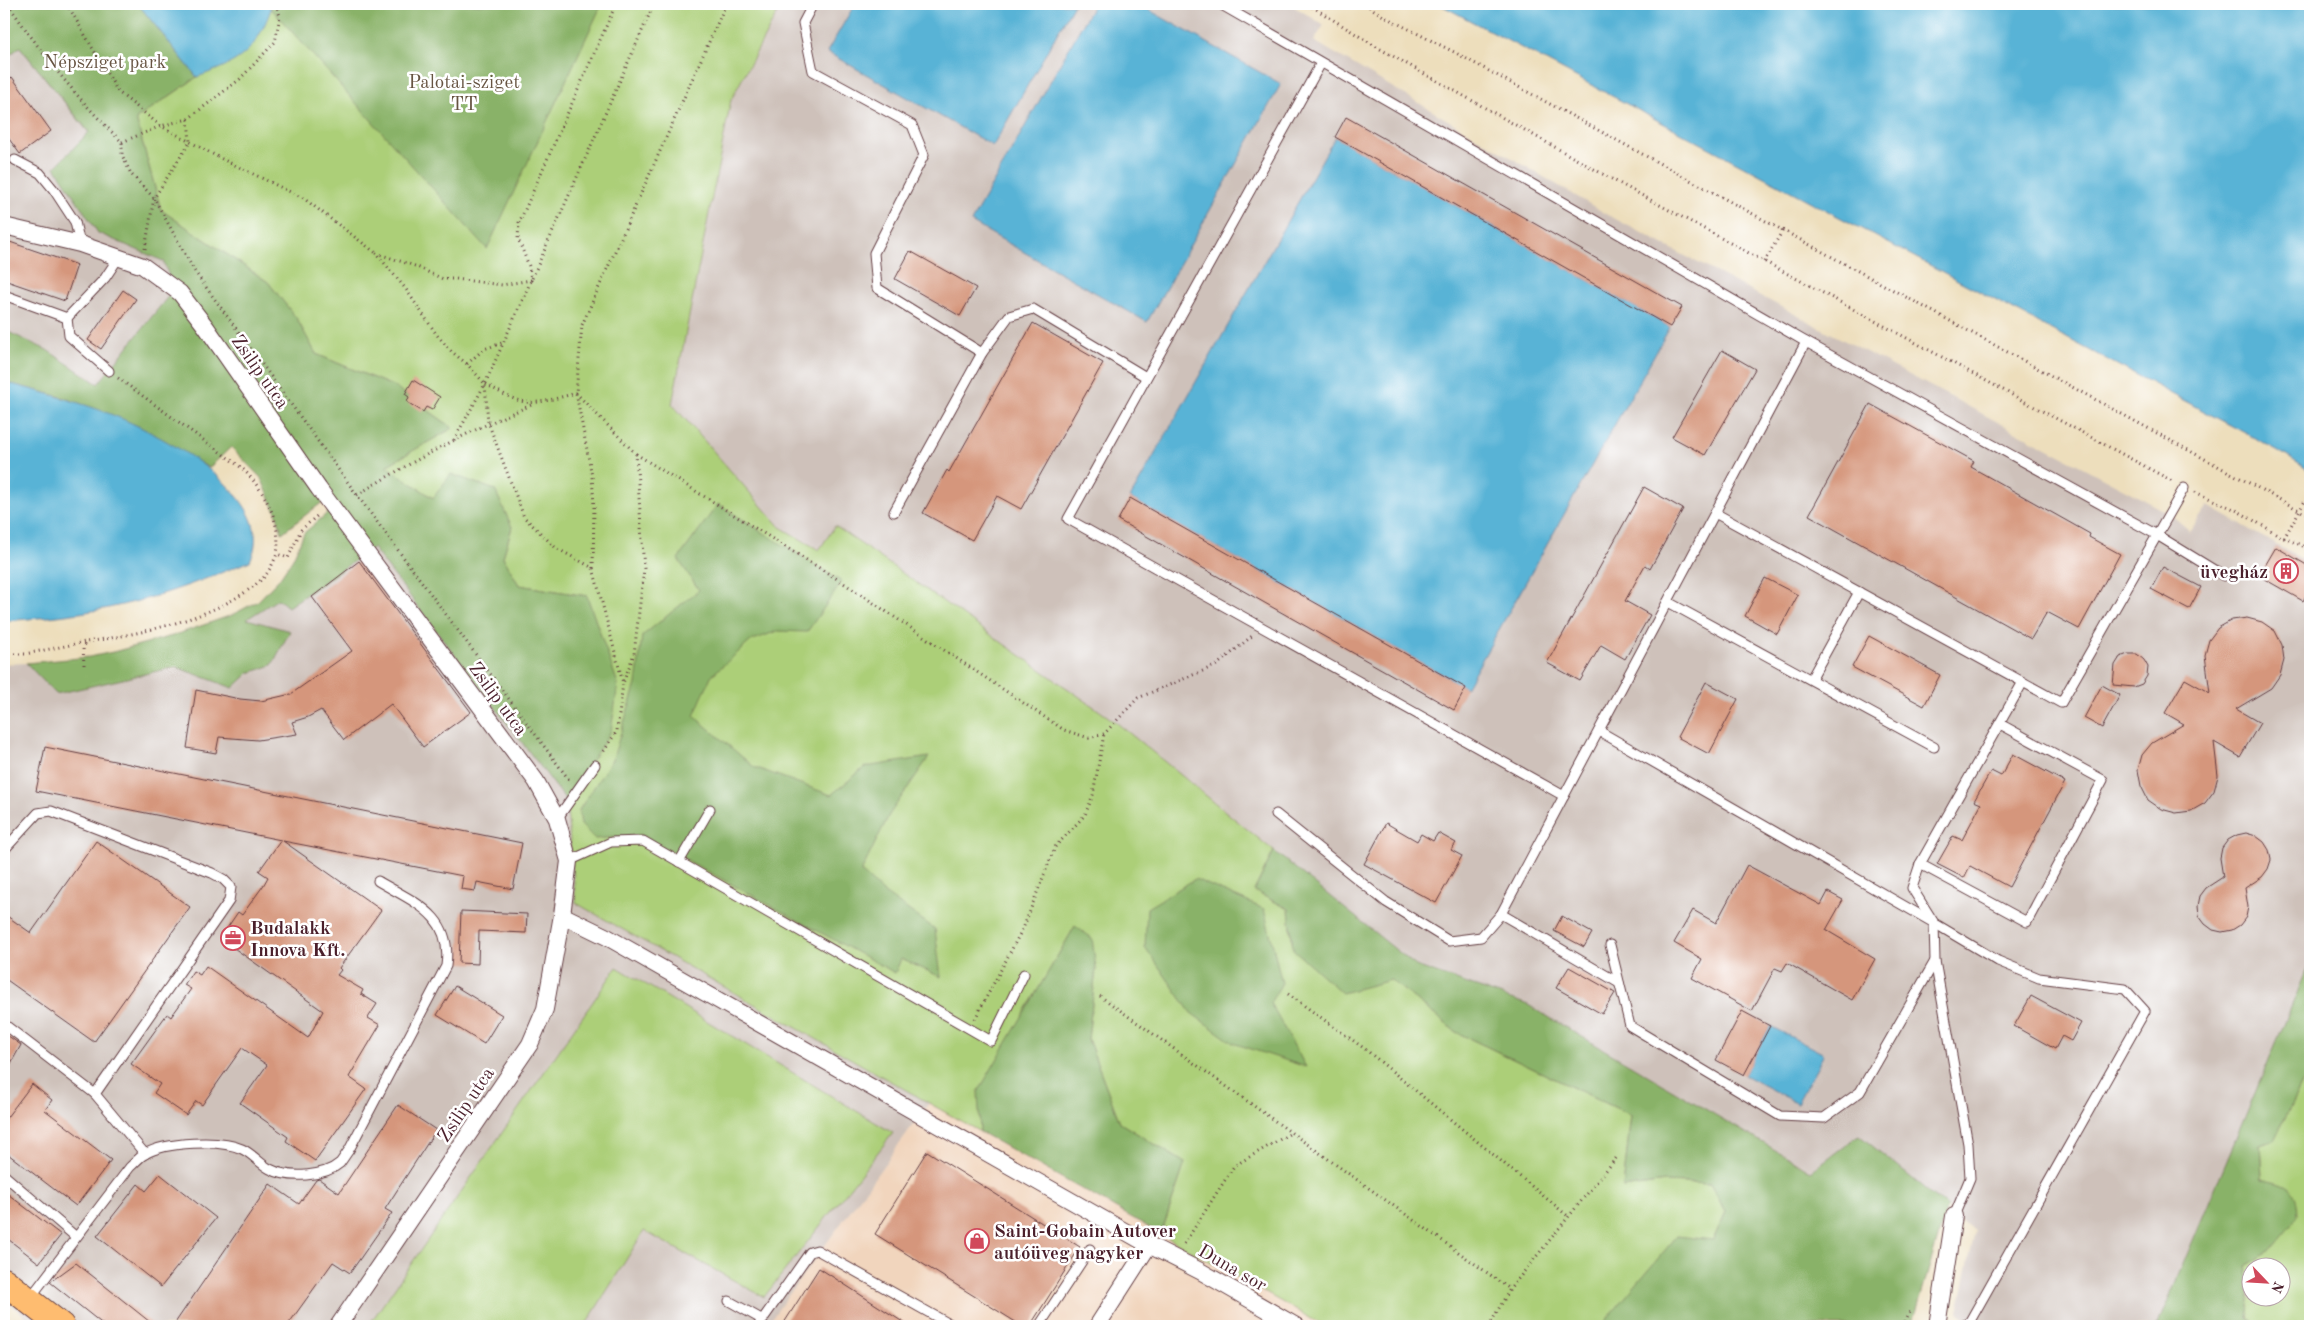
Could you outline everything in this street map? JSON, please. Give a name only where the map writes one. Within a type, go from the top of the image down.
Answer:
[{"type":"main road","points":[[4,1281],[61,1326]]},
{"type":"street","name":"Zsilip utca","points":[[4,226],[80,244],[143,266],[180,293],[331,504],[536,781],[557,819],[569,862],[562,915],[545,1009],[530,1044],[338,1326]]},
{"type":"street","name":"Duna sor","points":[[562,915],[607,937],[1148,1245],[1175,1257],[1296,1326]]},
{"type":"street","points":[[1937,1326],[1954,1216]]},
{"type":"street","points":[[1097,1326],[1148,1245]]},
{"type":"lane","points":[[813,4],[803,23],[813,71],[912,125],[924,155],[874,253],[877,288],[982,353]]},
{"type":"lane","points":[[1220,4],[1806,342],[2157,535],[2224,576]]},
{"type":"lane","points":[[1321,63],[1068,519],[1564,796]]},
{"type":"lane","points":[[14,160],[40,174],[54,190],[75,222],[80,244]]},
{"type":"lane","points":[[109,371],[68,336],[67,318],[105,278],[119,257]]},
{"type":"lane","points":[[4,295],[67,318]]},
{"type":"lane","points":[[894,512],[982,353],[1009,316],[1033,309],[1146,377]]},
{"type":"lane","points":[[1276,814],[1386,902],[1449,940],[1481,937],[1502,914],[1806,342]]},
{"type":"lane","points":[[1715,513],[2060,703],[2184,488]]},
{"type":"lane","points":[[1811,680],[1859,592]]},
{"type":"lane","points":[[1668,602],[1934,747]]},
{"type":"lane","points":[[1954,1216],[1970,1178],[1968,1144],[1935,961],[1934,923],[1912,888],[1920,864],[2023,682]]},
{"type":"lane","points":[[1920,864],[2027,922],[2103,780],[2000,724]]},
{"type":"lane","points":[[1599,731],[1998,961],[2039,978],[2125,989],[2145,1012],[1970,1321],[1964,1326]]},
{"type":"lane","points":[[557,819],[595,765]]},
{"type":"lane","points":[[679,862],[710,809]]},
{"type":"lane","points":[[4,850],[38,813],[51,811],[224,878],[231,887],[230,902],[95,1094]]},
{"type":"lane","points":[[569,862],[610,842],[643,841],[990,1040],[1024,974]]},
{"type":"lane","points":[[28,1300],[130,1167],[145,1154],[197,1142],[219,1144],[242,1149],[270,1169],[285,1175],[306,1175],[327,1170],[339,1163],[349,1150],[446,966],[448,950],[446,937],[440,924],[431,913],[378,881]]},
{"type":"lane","points":[[1502,914],[1619,983]]},
{"type":"lane","points":[[1610,945],[1630,1026],[1780,1116],[1824,1118],[1860,1092],[1935,961]]},
{"type":"lane","points":[[4,1024],[95,1094],[145,1154]]},
{"type":"lane","points":[[4,1175],[76,1237]]},
{"type":"lane","points":[[1039,1326],[1090,1249]]},
{"type":"lane","points":[[729,1301],[761,1323],[810,1252],[817,1250],[953,1326]]},
{"type":"path","points":[[8,4],[42,54],[89,110],[122,142],[122,155],[131,174],[154,198],[194,272],[357,495],[578,791]]},
{"type":"path","points":[[67,4],[118,92],[161,126],[303,198],[376,253],[405,288],[437,335],[486,384],[512,400],[534,404]]},
{"type":"path","points":[[122,142],[161,126],[188,119],[240,79],[275,42],[280,16],[276,4]]},
{"type":"path","points":[[531,280],[529,266],[518,239],[518,223],[616,4]]},
{"type":"path","points":[[454,440],[486,384],[654,4]]},
{"type":"path","points":[[623,684],[593,568],[594,505],[592,476],[576,393],[582,325],[726,4]]},
{"type":"path","points":[[1308,4],[1374,46],[1617,182],[2184,488],[2236,510],[2284,538],[2310,550]]},
{"type":"path","points":[[1366,4],[1385,17],[1454,52],[2310,516]]},
{"type":"path","points":[[143,266],[154,198],[190,142],[188,119]]},
{"type":"path","points":[[1764,262],[1783,230]]},
{"type":"path","points":[[376,253],[415,266],[443,280],[456,279],[502,285],[531,280]]},
{"type":"path","points":[[467,364],[484,349],[503,342]]},
{"type":"path","points":[[4,654],[25,654],[152,630],[220,606],[242,594],[262,579],[277,554],[277,529],[271,510],[257,483],[242,468],[109,371]]},
{"type":"path","points":[[486,384],[488,422],[524,518],[556,548],[593,568]]},
{"type":"path","points":[[357,495],[411,463],[488,422],[534,404],[576,393]]},
{"type":"path","points":[[576,393],[636,454],[842,582],[1064,730],[1089,738],[1104,734],[1138,698],[1218,665],[1262,627]]},
{"type":"path","points":[[595,765],[617,730],[623,684],[634,654],[644,569],[636,454]]},
{"type":"path","points":[[2284,538],[2310,492]]},
{"type":"path","points":[[277,554],[288,558],[301,530],[331,504]]},
{"type":"path","points":[[84,665],[83,648],[86,642]]},
{"type":"path","points":[[970,1029],[1024,926],[1055,847],[1084,815],[1093,795],[1104,734]]},
{"type":"path","points":[[1288,994],[1365,1049],[1569,1217]]},
{"type":"path","points":[[1100,996],[1510,1289]]},
{"type":"path","points":[[1175,1257],[1234,1166],[1291,1133]]},
{"type":"path","points":[[1489,1326],[1510,1289],[1617,1156]]},
{"type":"path","points":[[1903,1326],[1912,1309]]},
{"type":"shaded area","points":[[782,4],[1290,4],[1324,25],[1314,41],[1608,215],[2169,513],[2190,531],[2208,506],[2310,564],[2310,962],[2157,1326],[1977,1326],[1958,1312],[1975,1231],[1954,1216],[1947,1207],[1859,1135],[1812,1171],[1528,1005],[1416,966],[1117,723],[835,526],[820,550],[780,527],[672,404],[731,100]]},
{"type":"shaded area","points":[[20,46],[89,133],[55,167],[98,233],[164,261],[174,289],[98,384],[47,350],[4,330],[4,59]]},
{"type":"shaded area","points":[[373,548],[566,800],[576,903],[929,1103],[766,1326],[38,1326],[4,1300],[4,664],[26,663],[57,694],[176,667],[233,688],[249,673],[272,665],[290,631],[247,619],[278,599],[312,590]]},
{"type":"shaded area","points":[[929,1103],[1324,1326],[766,1326]]},
{"type":"green space","name":"Népsziget park","points":[[4,4],[138,4],[197,77],[271,10],[267,4],[782,4],[731,100],[672,404],[780,527],[819,550],[835,526],[1117,723],[1274,851],[1254,891],[1289,909],[1293,949],[1391,980],[1456,1032],[1631,1115],[1623,1188],[1665,1182],[1710,1184],[1726,1212],[1713,1240],[1602,1326],[1324,1326],[1161,1234],[1185,1163],[1120,1123],[1088,1039],[1096,969],[1075,926],[979,1092],[980,1132],[576,903],[566,800],[587,596],[519,585],[503,557],[512,527],[433,498],[385,466],[453,428],[395,387],[316,354],[296,319],[268,282],[161,210],[136,119],[193,80],[89,133],[20,47],[4,59]]},
{"type":"green space","name":"Népsziget park","points":[[4,4],[138,4],[197,77],[136,119],[161,210],[268,282],[297,319],[316,354],[395,387],[453,428],[386,466],[433,498],[451,474],[495,490],[512,527],[503,557],[519,585],[587,596],[618,684],[611,731],[566,800],[373,548],[288,607],[278,599],[247,619],[290,631],[272,665],[249,673],[233,688],[176,667],[56,694],[26,663],[89,657],[113,652],[172,636],[232,615],[258,601],[279,579],[293,558],[304,533],[331,510],[324,501],[282,533],[276,512],[261,478],[231,447],[209,468],[140,427],[65,398],[4,382],[4,330],[47,350],[98,384],[174,289],[163,261],[98,233],[55,167],[89,132],[20,47],[4,59]]},
{"type":"green space","name":"Palotai-sziget TT","points":[[267,4],[602,4],[487,249]]},
{"type":"green space","points":[[718,504],[842,582],[807,632],[777,631],[751,641],[711,676],[694,716],[754,767],[831,795],[865,767],[929,757],[889,815],[861,872],[883,892],[935,929],[941,977],[901,959],[895,973],[641,835],[595,839],[581,825],[579,810],[613,758],[636,684],[642,636],[699,590],[678,559]]},
{"type":"green space","points":[[1274,851],[1416,966],[1528,1005],[1811,1171],[1859,1135],[1947,1207],[1912,1326],[1601,1326],[1677,1236],[1713,1240],[1726,1212],[1710,1184],[1665,1182],[1623,1188],[1631,1115],[1456,1032],[1391,980],[1342,993],[1293,949],[1289,909],[1254,891]]},
{"type":"green space","points":[[1195,879],[1264,909],[1282,983],[1270,1003],[1306,1067],[1233,1043],[1191,1013],[1145,947],[1147,908]]},
{"type":"green space","points":[[1075,926],[1092,938],[1096,969],[1088,1039],[1120,1123],[1185,1163],[1161,1234],[980,1132],[978,1092]]},
{"type":"green space","points":[[2310,962],[2310,1076],[2303,1081],[2274,1140],[2260,1145],[2262,1179],[2290,1188],[2296,1198],[2298,1216],[2267,1253],[2259,1258],[2242,1258],[2242,1308],[2249,1308],[2247,1317],[2260,1326],[2157,1326]]},
{"type":"green space","points":[[617,967],[893,1133],[764,1297],[644,1231],[585,1326],[368,1326]]},
{"type":"green space","points":[[2310,1076],[2310,1326],[2260,1326],[2247,1317],[2249,1308],[2292,1308],[2292,1258],[2259,1258],[2267,1253],[2260,1145],[2274,1140],[2303,1081]]},
{"type":"water","points":[[138,4],[267,4],[271,9],[259,36],[244,54],[212,72],[197,77]]},
{"type":"water","points":[[855,4],[1074,4],[993,146],[827,52]]},
{"type":"water","points":[[1094,4],[1138,4],[1281,84],[1147,322],[971,222]]},
{"type":"water","points":[[1439,4],[2310,4],[2310,471],[2277,450]]},
{"type":"water","points":[[1335,137],[1670,327],[1466,688],[1130,498]]},
{"type":"water","points":[[4,382],[73,401],[107,413],[158,436],[201,463],[222,480],[239,499],[251,519],[255,539],[250,561],[171,591],[122,605],[93,611],[4,621]]},
{"type":"water","points":[[1770,1026],[1824,1054],[1797,1103],[1744,1075]]},
{"type":"building","points":[[12,77],[51,131],[20,154],[4,132],[4,84]]},
{"type":"building","points":[[1346,117],[1682,307],[1670,327],[1335,137]]},
{"type":"building","points":[[4,240],[77,265],[65,301],[4,280]]},
{"type":"building","points":[[910,251],[976,288],[960,316],[895,279]]},
{"type":"building","points":[[123,290],[136,299],[101,349],[88,340]]},
{"type":"building","points":[[1033,323],[1103,363],[1021,509],[997,496],[972,540],[923,513],[947,470],[949,472]]},
{"type":"building","points":[[1722,350],[1755,369],[1705,455],[1672,437]]},
{"type":"building","points":[[413,380],[440,397],[432,410],[426,407],[423,412],[407,402],[409,397],[405,394]]},
{"type":"building","points":[[1870,404],[1974,461],[1971,467],[2090,534],[2089,537],[2120,554],[2079,629],[2047,612],[2031,639],[1809,515]]},
{"type":"building","points":[[1644,487],[1683,509],[1650,569],[1645,565],[1625,601],[1650,615],[1625,659],[1601,645],[1580,681],[1547,663]]},
{"type":"building","points":[[1130,498],[1466,688],[1454,710],[1118,520]]},
{"type":"building","name":"üvegház","points":[[2276,547],[2310,567],[2310,588],[2303,601],[2259,576]]},
{"type":"building","points":[[359,561],[471,712],[423,747],[391,704],[344,740],[321,710],[292,722],[297,734],[258,740],[219,737],[216,753],[187,748],[196,690],[240,699],[261,701],[291,694],[352,651],[312,597]]},
{"type":"building","points":[[2163,567],[2201,587],[2189,609],[2151,589]]},
{"type":"building","points":[[1765,578],[1798,595],[1777,634],[1745,616]]},
{"type":"building","points":[[2247,618],[2262,622],[2275,631],[2282,645],[2284,660],[2280,675],[2271,688],[2236,709],[2260,723],[2240,757],[2214,742],[2218,776],[2214,791],[2205,803],[2191,811],[2176,813],[2161,809],[2148,800],[2141,786],[2138,770],[2142,755],[2152,743],[2184,724],[2165,713],[2185,679],[2210,693],[2205,655],[2209,640],[2218,628],[2232,620]]},
{"type":"building","points":[[1869,636],[1940,675],[1924,706],[1852,667]]},
{"type":"building","points":[[2128,654],[2137,654],[2144,660],[2148,667],[2147,676],[2142,684],[2134,687],[2113,685],[2115,665],[2120,657]]},
{"type":"building","points":[[1706,682],[1738,699],[1709,754],[1677,737]]},
{"type":"building","points":[[2102,685],[2120,695],[2102,728],[2084,718]]},
{"type":"building","points":[[45,747],[522,843],[513,889],[477,882],[475,891],[461,889],[463,876],[283,841],[381,910],[339,968],[341,970],[337,975],[363,990],[361,994],[377,1004],[368,1018],[380,1025],[349,1077],[366,1089],[315,1161],[286,1141],[288,1137],[240,1103],[267,1065],[242,1048],[202,1105],[196,1101],[186,1115],[154,1093],[160,1084],[131,1064],[167,1014],[171,1017],[191,989],[184,985],[193,971],[200,975],[206,966],[308,1038],[323,1011],[224,941],[227,937],[223,934],[238,912],[242,915],[263,886],[268,877],[259,871],[281,840],[36,791]]},
{"type":"building","points":[[2013,754],[2065,782],[2009,887],[1970,866],[1964,878],[1937,864],[1953,836],[1962,840],[1981,804],[1974,801],[1991,771],[2001,776]]},
{"type":"building","points":[[1386,823],[1417,841],[1421,834],[1433,841],[1438,833],[1456,843],[1451,850],[1462,856],[1436,903],[1364,864]]},
{"type":"building","points":[[2246,833],[2256,836],[2264,842],[2269,850],[2271,860],[2268,869],[2262,877],[2245,888],[2248,907],[2246,917],[2240,925],[2232,930],[2222,932],[2213,930],[2199,916],[2200,896],[2206,888],[2223,877],[2220,858],[2222,848],[2228,840]]},
{"type":"building","points":[[96,841],[190,907],[94,1042],[4,978],[4,914],[31,933]]},
{"type":"building","points":[[1747,865],[1821,905],[1828,892],[1843,900],[1826,930],[1875,959],[1852,1000],[1787,963],[1782,971],[1775,968],[1752,1011],[1692,978],[1702,959],[1674,943],[1693,910],[1716,923]]},
{"type":"building","points":[[461,911],[527,914],[526,933],[479,931],[478,964],[459,963]]},
{"type":"building","points":[[1562,916],[1592,933],[1584,947],[1554,931]]},
{"type":"building","points":[[1569,967],[1615,993],[1602,1014],[1556,988]]},
{"type":"building","points":[[455,986],[502,1015],[484,1044],[437,1015]]},
{"type":"building","points":[[2031,996],[2081,1023],[2071,1041],[2062,1036],[2055,1049],[2014,1026]]},
{"type":"building","points":[[1742,1011],[1770,1026],[1744,1075],[1716,1060]]},
{"type":"building","points":[[4,1033],[21,1045],[4,1076]]},
{"type":"building","points":[[32,1084],[52,1100],[45,1110],[111,1160],[76,1206],[4,1151],[4,1121]]},
{"type":"building","points":[[398,1105],[436,1130],[385,1209],[392,1213],[350,1273],[333,1262],[287,1326],[173,1326],[270,1184],[299,1204],[316,1180],[319,1179],[339,1193]]},
{"type":"building","name":"Saint-Gobain Autover autóüveg nagyker","points":[[927,1151],[1080,1247],[1030,1326],[1022,1326],[875,1234]]},
{"type":"building","points":[[160,1174],[216,1218],[161,1287],[97,1236],[138,1184],[146,1191]]},
{"type":"building","points":[[4,1191],[61,1235],[39,1263],[4,1236]]},
{"type":"building","points":[[76,1263],[155,1326],[105,1326],[50,1282]]},
{"type":"building","points":[[819,1268],[909,1326],[782,1326]]},
{"type":"place","name":"üvegház","points":[[2286,571]]},
{"type":"place","name":"Budalakk Innova Kft.","points":[[233,938]]},
{"type":"place","name":"Saint-Gobain Autover autóüveg nagyker","points":[[977,1241]]}]
